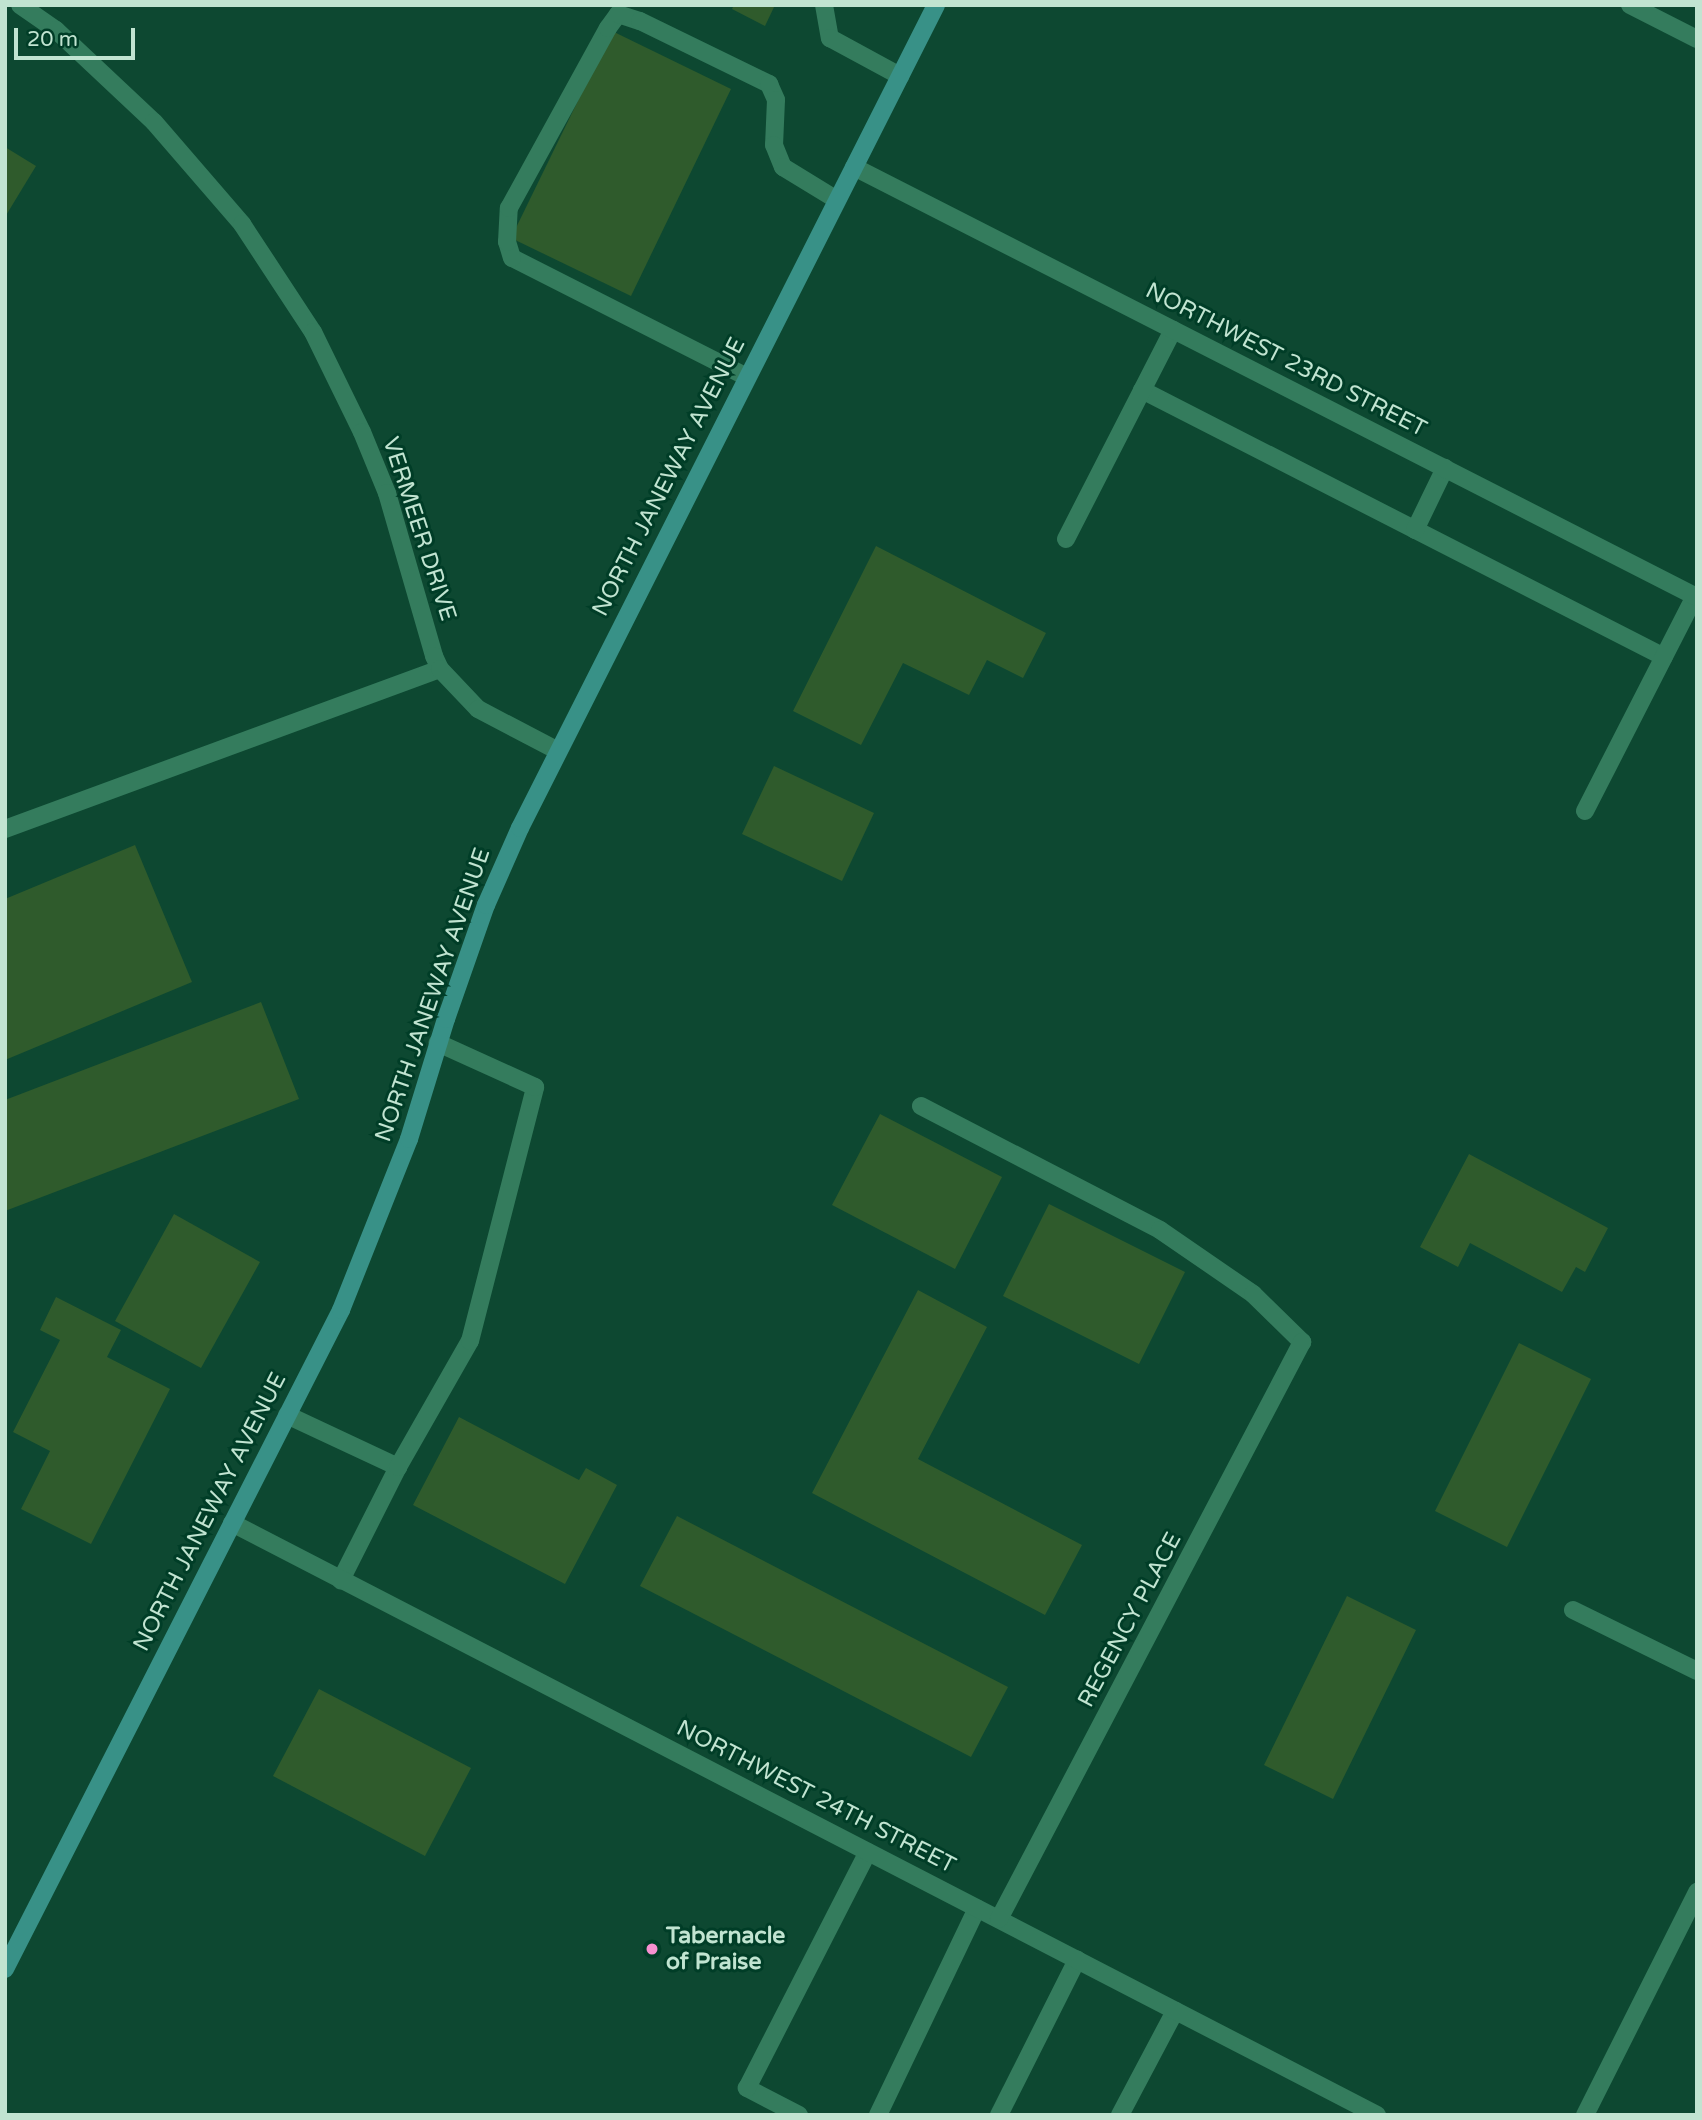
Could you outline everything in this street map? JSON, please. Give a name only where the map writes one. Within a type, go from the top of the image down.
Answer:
[{"type":"main road","name":"NORTH JANEWAY AVENUE","points":[[5,1969],[341,1310],[409,1139],[438,1043],[486,905],[558,751],[936,5]]},
{"type":"street","name":"VERMEER DRIVE","points":[[20,5],[55,30],[154,122],[243,224],[278,275],[334,370],[367,444],[387,494],[434,656],[440,668],[478,709],[558,751]]},
{"type":"street","points":[[824,5],[830,38],[900,76]]},
{"type":"street","points":[[1630,5],[1697,39]]},
{"type":"street","points":[[747,377],[512,258],[507,242],[509,208],[618,14],[640,21],[769,84],[776,100],[774,145],[783,167],[837,200]]},
{"type":"street","name":"NORTHWEST 23RD STREET","points":[[854,167],[1696,597]]},
{"type":"street","points":[[1066,539],[1174,330]]},
{"type":"street","points":[[1142,390],[1664,657]]},
{"type":"street","points":[[1415,530],[1446,468]]},
{"type":"street","points":[[1585,811],[1696,597]]},
{"type":"street","points":[[5,829],[440,668]]},
{"type":"street","points":[[341,1580],[398,1467],[470,1341],[535,1087],[438,1043]]},
{"type":"street","name":"REGENCY PLACE","points":[[921,1106],[1160,1230],[1252,1294],[1302,1342],[999,1919]]},
{"type":"street","points":[[287,1415],[398,1467]]},
{"type":"street","name":"NORTHWEST 24TH STREET","points":[[232,1523],[1377,2115]]},
{"type":"street","points":[[1573,1610],[1697,1671]]},
{"type":"street","points":[[799,2115],[747,2088],[869,1852]]},
{"type":"street","points":[[1585,2115],[1697,1892]]},
{"type":"street","points":[[878,2115],[977,1908]]},
{"type":"street","points":[[999,2115],[1077,1960]]},
{"type":"street","points":[[1120,2115],[1175,2011]]},
{"type":"building","points":[[734,5],[775,5],[765,26],[732,9]]},
{"type":"building","points":[[612,31],[731,89],[631,296],[511,238]]},
{"type":"building","points":[[5,147],[36,166],[5,217]]},
{"type":"building","points":[[876,546],[1046,633],[1023,678],[987,660],[969,695],[903,663],[861,745],[793,711]]},
{"type":"building","points":[[774,766],[874,813],[842,881],[742,834]]},
{"type":"building","points":[[135,845],[192,982],[5,1060],[5,899]]},
{"type":"building","points":[[261,1002],[299,1099],[5,1211],[5,1100]]},
{"type":"building","points":[[880,1114],[1002,1177],[955,1269],[832,1205]]},
{"type":"building","points":[[1469,1154],[1608,1228],[1585,1272],[1576,1267],[1562,1292],[1470,1243],[1458,1267],[1420,1247]]},
{"type":"building","points":[[1049,1204],[1185,1272],[1139,1364],[1003,1296]]},
{"type":"building","points":[[174,1214],[260,1262],[201,1368],[115,1321]]},
{"type":"building","points":[[918,1290],[987,1327],[918,1459],[1082,1545],[1045,1615],[812,1493]]},
{"type":"building","points":[[56,1297],[121,1330],[107,1357],[170,1389],[91,1544],[21,1509],[50,1451],[13,1432],[60,1340],[40,1330]]},
{"type":"building","points":[[1519,1343],[1591,1379],[1507,1547],[1435,1511]]},
{"type":"building","points":[[459,1417],[579,1480],[586,1468],[617,1485],[565,1584],[413,1505]]},
{"type":"building","points":[[677,1516],[1008,1687],[971,1757],[640,1586]]},
{"type":"building","points":[[1347,1596],[1416,1630],[1333,1799],[1264,1765]]},
{"type":"building","points":[[319,1689],[471,1768],[425,1856],[273,1776]]},
{"type":"place","name":"Tabernacle of Praise","points":[[652,1949]]}]
